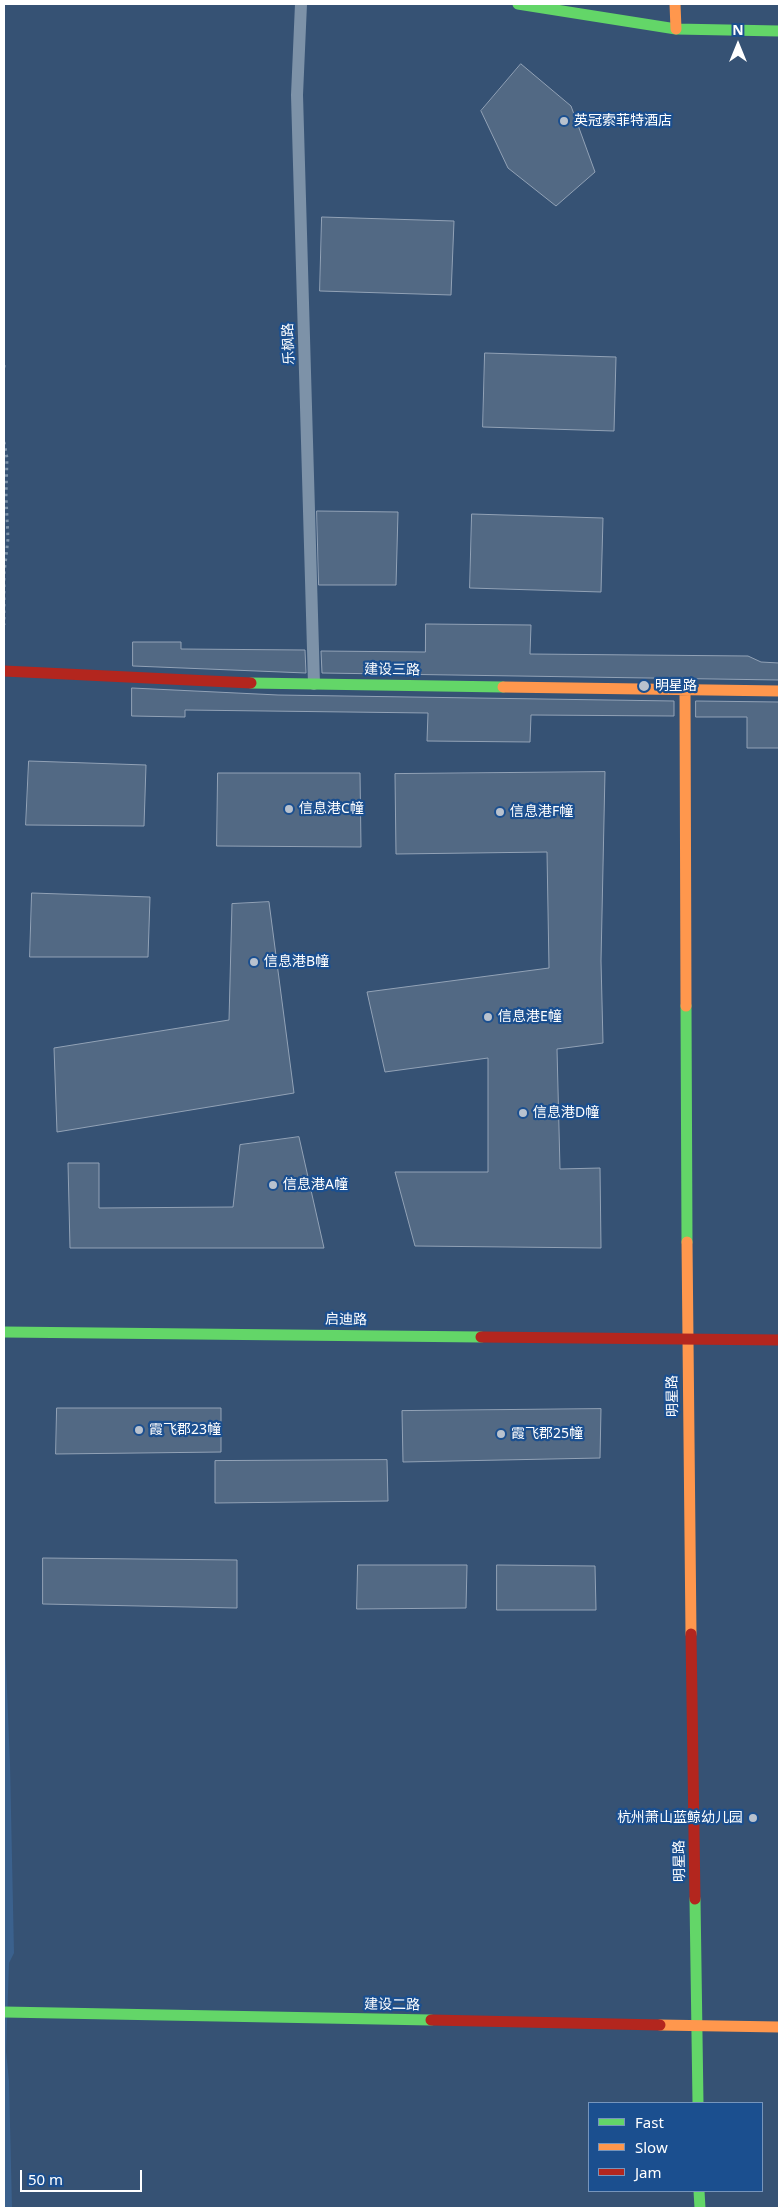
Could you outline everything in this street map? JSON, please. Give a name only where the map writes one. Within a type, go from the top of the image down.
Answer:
[{"type":"main road","points":[[518,4],[676,29],[779,31]]},
{"type":"main road","points":[[676,4],[676,29]]},
{"type":"main road","name":"建设三路","points":[[4,671],[314,684],[779,690]]},
{"type":"main road","name":"明星路","points":[[685,689],[687,1340],[698,2102]]},
{"type":"main road","name":"启迪路","points":[[8,1332],[779,1340]]},
{"type":"main road","name":"建设二路","points":[[9,2012],[779,2027]]},
{"type":"main road","points":[[700,2192],[700,2208]]},
{"type":"street","name":"乐枫路","points":[[301,4],[297,95],[314,684]]},
{"type":"path","points":[[4,365],[4,370]]},
{"type":"path","points":[[4,442],[7,458],[8,540],[4,574],[4,624]]},
{"type":"water","points":[[4,1616],[10,1764],[14,1953],[9,1963],[6,2051],[9,2081],[12,2208],[4,2208]]},
{"type":"building","points":[[521,64],[571,106],[595,172],[556,206],[508,168],[481,111]]},
{"type":"building","points":[[322,217],[454,221],[451,295],[320,291]]},
{"type":"building","points":[[485,353],[616,357],[614,431],[483,427]]},
{"type":"building","points":[[317,511],[398,512],[396,585],[319,585]]},
{"type":"building","points":[[472,514],[603,518],[601,592],[470,588]]},
{"type":"building","points":[[426,624],[531,625],[530,654],[748,656],[761,662],[779,663],[779,680],[322,673],[321,651],[425,652]]},
{"type":"building","points":[[133,642],[181,642],[181,649],[305,650],[306,673],[133,666]]},
{"type":"building","points":[[132,688],[278,695],[674,701],[674,716],[531,715],[530,742],[427,741],[428,713],[185,710],[185,717],[132,716]]},
{"type":"building","points":[[696,701],[779,702],[779,748],[747,748],[747,717],[696,717]]},
{"type":"building","points":[[29,761],[146,765],[144,826],[26,825]]},
{"type":"building","points":[[605,772],[601,961],[603,1043],[557,1049],[560,1169],[600,1168],[601,1248],[415,1246],[395,1172],[488,1172],[488,1058],[385,1072],[367,992],[549,968],[547,852],[396,854],[395,774]]},
{"type":"building","name":"信息港C幢","points":[[218,773],[360,773],[361,847],[217,846]]},
{"type":"building","points":[[32,893],[150,897],[148,957],[30,957]]},
{"type":"building","name":"信息港B幢","points":[[269,902],[294,1093],[57,1132],[54,1048],[229,1020],[232,904]]},
{"type":"building","name":"信息港A幢","points":[[299,1137],[324,1248],[70,1248],[68,1163],[99,1163],[99,1208],[233,1207],[240,1145]]},
{"type":"building","name":"霞飞郡23幢","points":[[57,1408],[221,1408],[221,1452],[56,1454]]},
{"type":"building","name":"霞飞郡25幢","points":[[601,1409],[600,1458],[403,1462],[402,1411]]},
{"type":"building","points":[[387,1460],[388,1501],[215,1503],[215,1461]]},
{"type":"building","points":[[43,1558],[237,1560],[237,1608],[43,1604]]},
{"type":"building","points":[[358,1565],[467,1565],[466,1608],[357,1609]]},
{"type":"building","points":[[497,1565],[595,1566],[596,1610],[497,1610]]},
{"type":"traffic: fast","points":[[518,4],[676,29],[779,31]]},
{"type":"traffic: fast","points":[[251,683],[503,687]]},
{"type":"traffic: fast","points":[[686,1006],[687,1242]]},
{"type":"traffic: fast","points":[[4,1332],[481,1337]]},
{"type":"traffic: fast","points":[[695,1899],[698,2102]]},
{"type":"traffic: fast","points":[[4,2012],[431,2020]]},
{"type":"traffic: fast","points":[[699,2192],[700,2208]]},
{"type":"traffic: slow","points":[[675,4],[676,29]]},
{"type":"traffic: slow","points":[[503,687],[779,691]]},
{"type":"traffic: slow","points":[[685,689],[686,1006]]},
{"type":"traffic: slow","points":[[687,1242],[691,1634]]},
{"type":"traffic: slow","points":[[660,2025],[779,2027]]},
{"type":"traffic: jam","points":[[4,671],[251,683]]},
{"type":"traffic: jam","points":[[481,1337],[779,1340]]},
{"type":"traffic: jam","points":[[691,1634],[695,1899]]},
{"type":"traffic: jam","points":[[431,2020],[660,2025]]},
{"type":"place","name":"英冠索菲特酒店","points":[[564,121]]},
{"type":"place","name":"明星路","points":[[644,686]]},
{"type":"place","name":"信息港C幢","points":[[289,809]]},
{"type":"place","name":"信息港F幢","points":[[500,812]]},
{"type":"place","name":"信息港B幢","points":[[254,962]]},
{"type":"place","name":"信息港E幢","points":[[488,1017]]},
{"type":"place","name":"信息港D幢","points":[[523,1113]]},
{"type":"place","name":"信息港A幢","points":[[273,1185]]},
{"type":"place","name":"霞飞郡23幢","points":[[139,1430]]},
{"type":"place","name":"霞飞郡25幢","points":[[501,1434]]},
{"type":"place","name":"杭州萧山蓝鲸幼儿园","points":[[753,1818]]}]
